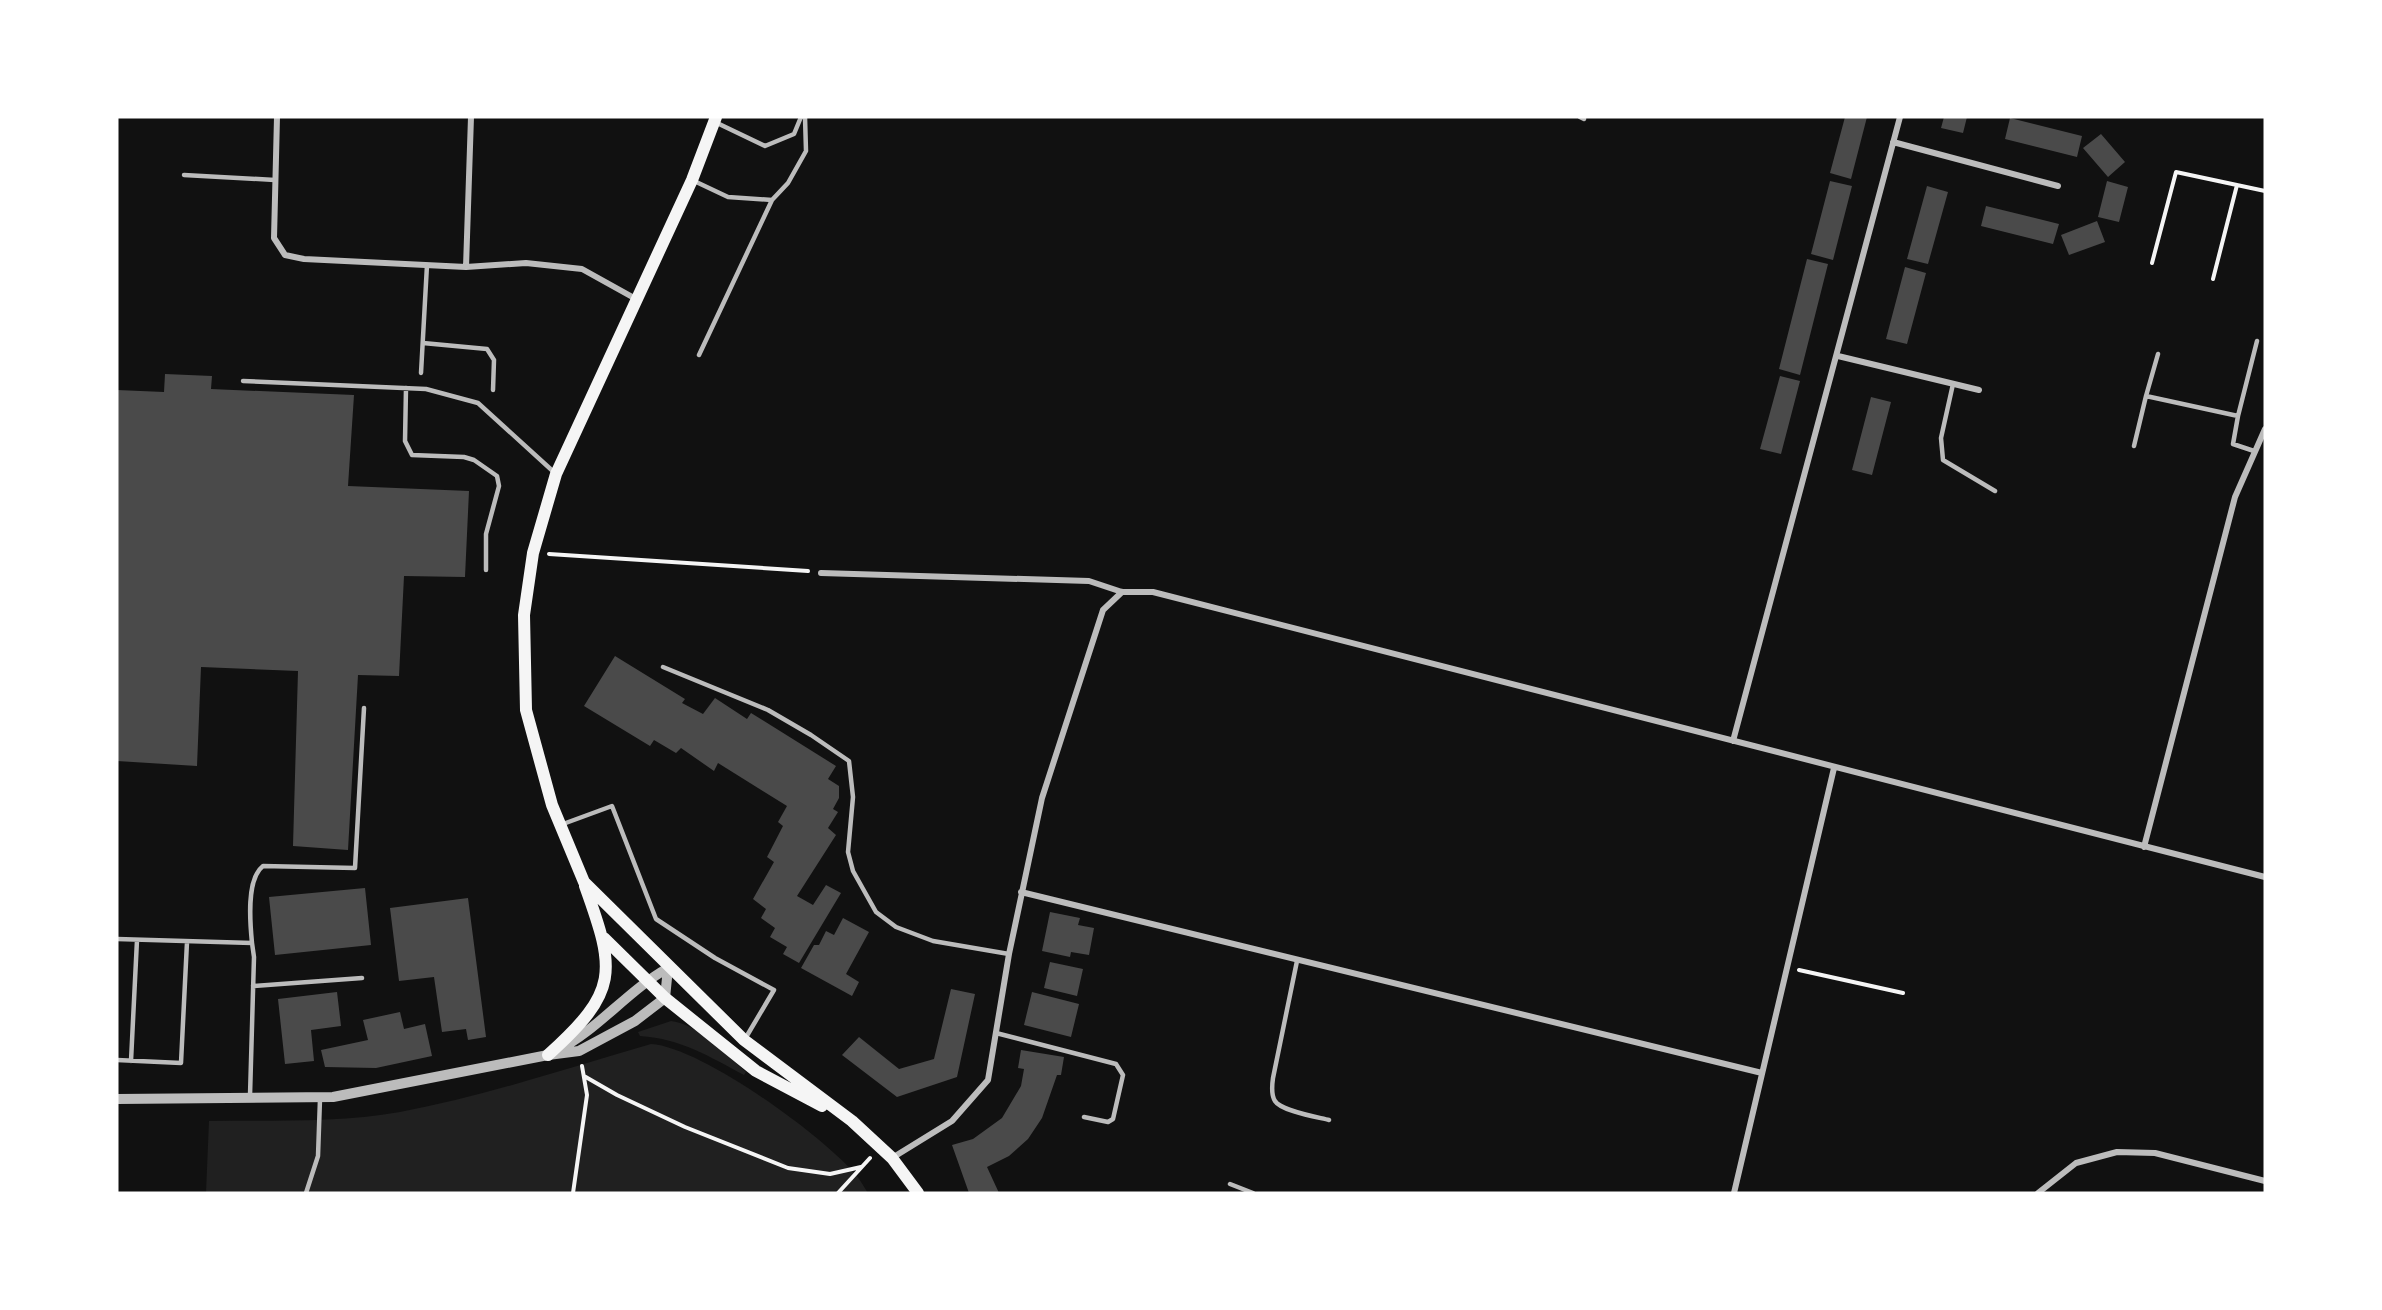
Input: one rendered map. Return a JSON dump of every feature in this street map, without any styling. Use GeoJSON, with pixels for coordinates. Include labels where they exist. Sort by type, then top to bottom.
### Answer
{"type":"FeatureCollection","features":[{"type":"Feature","properties":{"kind":"main road"},"geometry":{"type":"LineString","coordinates":[[548,1055],[575,1031],[590,1013],[602,993],[606,963],[604,938],[552,805],[526,710],[524,615],[533,553],[556,474],[692,180],[715,119]]}},
{"type":"Feature","properties":{"kind":"main road"},"geometry":{"type":"LineString","coordinates":[[584,882],[668,968],[744,1040],[852,1121],[892,1158],[918,1193]]}},
{"type":"Feature","properties":{"kind":"main road"},"geometry":{"type":"LineString","coordinates":[[604,938],[665,998],[756,1071],[852,1121]]}},
{"type":"Feature","properties":{"kind":"street"},"geometry":{"type":"LineString","coordinates":[[277,117],[274,238],[285,255],[304,259],[466,267],[526,263],[582,270],[636,299]]}},
{"type":"Feature","properties":{"kind":"street"},"geometry":{"type":"LineString","coordinates":[[466,267],[471,117]]}},
{"type":"Feature","properties":{"kind":"street"},"geometry":{"type":"LineString","coordinates":[[1733,741],[1838,356],[1900,117]]}},
{"type":"Feature","properties":{"kind":"street"},"geometry":{"type":"LineString","coordinates":[[1893,142],[2058,186]]}},
{"type":"Feature","properties":{"kind":"street"},"geometry":{"type":"LineString","coordinates":[[1838,356],[1979,390]]}},
{"type":"Feature","properties":{"kind":"street"},"geometry":{"type":"LineString","coordinates":[[2144,847],[2235,497],[2265,429]]}},
{"type":"Feature","properties":{"kind":"street"},"geometry":{"type":"LineString","coordinates":[[821,573],[1089,582],[1122,592],[1154,592],[2265,877]]}},
{"type":"Feature","properties":{"kind":"street"},"geometry":{"type":"LineString","coordinates":[[892,1158],[952,1121],[988,1080],[1009,954],[1042,798],[1103,610],[1122,592]]}},
{"type":"Feature","properties":{"kind":"street"},"geometry":{"type":"LineString","coordinates":[[1734,1193],[1834,768]]}},
{"type":"Feature","properties":{"kind":"street"},"geometry":{"type":"LineString","coordinates":[[1021,892],[1762,1073]]}},
{"type":"Feature","properties":{"kind":"street"},"geometry":{"type":"LineString","coordinates":[[548,1055],[575,1041],[647,980],[668,968]]}},
{"type":"Feature","properties":{"kind":"street"},"geometry":{"type":"LineString","coordinates":[[117,1099],[320,1099],[579,1051],[635,1021],[665,998],[668,968]]}},
{"type":"Feature","properties":{"kind":"street"},"geometry":{"type":"LineString","coordinates":[[2038,1193],[2076,1163],[2117,1152],[2155,1153],[2265,1181]]}},
{"type":"Feature","properties":{"kind":"lane"},"geometry":{"type":"LineString","coordinates":[[715,119],[765,146],[794,134],[803,117]]}},
{"type":"Feature","properties":{"kind":"lane"},"geometry":{"type":"LineString","coordinates":[[699,355],[772,200],[788,183],[806,151],[803,117]]}},
{"type":"Feature","properties":{"kind":"lane"},"geometry":{"type":"LineString","coordinates":[[184,175],[275,180]]}},
{"type":"Feature","properties":{"kind":"lane"},"geometry":{"type":"LineString","coordinates":[[692,180],[728,197],[772,200]]}},
{"type":"Feature","properties":{"kind":"lane"},"geometry":{"type":"LineString","coordinates":[[421,373],[427,265]]}},
{"type":"Feature","properties":{"kind":"lane"},"geometry":{"type":"LineString","coordinates":[[2254,452],[2233,444],[2257,341]]}},
{"type":"Feature","properties":{"kind":"lane"},"geometry":{"type":"LineString","coordinates":[[423,343],[487,349],[494,360],[493,390]]}},
{"type":"Feature","properties":{"kind":"lane"},"geometry":{"type":"LineString","coordinates":[[2134,446],[2158,354]]}},
{"type":"Feature","properties":{"kind":"lane"},"geometry":{"type":"LineString","coordinates":[[243,381],[426,389],[478,403],[556,474]]}},
{"type":"Feature","properties":{"kind":"lane"},"geometry":{"type":"LineString","coordinates":[[1953,384],[1941,438],[1944,460],[1995,491]]}},
{"type":"Feature","properties":{"kind":"lane"},"geometry":{"type":"LineString","coordinates":[[406,388],[405,441],[412,454],[464,457],[474,460],[497,476],[499,486],[486,534],[486,570]]}},
{"type":"Feature","properties":{"kind":"lane"},"geometry":{"type":"LineString","coordinates":[[2146,396],[2238,416]]}},
{"type":"Feature","properties":{"kind":"lane"},"geometry":{"type":"LineString","coordinates":[[663,667],[768,710],[812,735],[849,761],[853,797],[848,852],[853,871],[876,912],[896,927],[933,941],[1009,954]]}},
{"type":"Feature","properties":{"kind":"lane"},"geometry":{"type":"LineString","coordinates":[[250,1100],[255,875],[263,866],[354,868],[364,708]]}},
{"type":"Feature","properties":{"kind":"lane"},"geometry":{"type":"LineString","coordinates":[[561,825],[612,806],[630,847],[644,892],[656,919],[715,958],[774,990],[744,1040]]}},
{"type":"Feature","properties":{"kind":"lane"},"geometry":{"type":"LineString","coordinates":[[117,939],[252,943]]}},
{"type":"Feature","properties":{"kind":"lane"},"geometry":{"type":"LineString","coordinates":[[131,1061],[138,939]]}},
{"type":"Feature","properties":{"kind":"lane"},"geometry":{"type":"LineString","coordinates":[[117,1060],[182,1063],[187,942]]}},
{"type":"Feature","properties":{"kind":"lane"},"geometry":{"type":"LineString","coordinates":[[1297,961],[1273,1078],[1273,1094],[1275,1102],[1282,1107],[1329,1120]]}},
{"type":"Feature","properties":{"kind":"lane"},"geometry":{"type":"LineString","coordinates":[[253,986],[362,978]]}},
{"type":"Feature","properties":{"kind":"lane"},"geometry":{"type":"LineString","coordinates":[[996,1033],[1116,1064],[1123,1075],[1113,1119],[1108,1122],[1084,1117]]}},
{"type":"Feature","properties":{"kind":"lane"},"geometry":{"type":"LineString","coordinates":[[306,1193],[318,1156],[320,1099]]}},
{"type":"Feature","properties":{"kind":"lane"},"geometry":{"type":"LineString","coordinates":[[1230,1184],[1253,1193]]}},
{"type":"Feature","properties":{"kind":"path"},"geometry":{"type":"LineString","coordinates":[[2151,263],[2176,172],[2265,191]]}},
{"type":"Feature","properties":{"kind":"path"},"geometry":{"type":"LineString","coordinates":[[2212,279],[2237,185]]}},
{"type":"Feature","properties":{"kind":"path"},"geometry":{"type":"LineString","coordinates":[[533,553],[798,569],[821,573]]}},
{"type":"Feature","properties":{"kind":"path"},"geometry":{"type":"LineString","coordinates":[[1787,967],[1904,993]]}},
{"type":"Feature","properties":{"kind":"path"},"geometry":{"type":"LineString","coordinates":[[573,1193],[586,1095],[579,1051]]}},
{"type":"Feature","properties":{"kind":"path"},"geometry":{"type":"LineString","coordinates":[[584,1076],[685,1127],[788,1168],[830,1174],[861,1167]]}},
{"type":"Feature","properties":{"kind":"path"},"geometry":{"type":"LineString","coordinates":[[838,1193],[880,1147]]}},
{"type":"Feature","properties":{"kind":"shaded area"},"geometry":{"type":"Polygon","coordinates":[[[671,1021],[702,1034],[746,1072],[744,1075],[682,1045],[640,1036],[638,1032],[671,1021]]]}},
{"type":"Feature","properties":{"kind":"shaded area"},"geometry":{"type":"Polygon","coordinates":[[[651,1044],[673,1049],[699,1060],[759,1096],[839,1157],[857,1176],[868,1193],[206,1193],[209,1121],[353,1118],[400,1112],[495,1090],[651,1044]]]}},
{"type":"Feature","properties":{"kind":"building"},"geometry":{"type":"Polygon","coordinates":[[[1845,117],[1867,117],[1851,179],[1830,173],[1845,117]]]}},
{"type":"Feature","properties":{"kind":"building"},"geometry":{"type":"Polygon","coordinates":[[[1944,117],[1967,117],[1963,133],[1941,128],[1944,117]]]}},
{"type":"Feature","properties":{"kind":"building"},"geometry":{"type":"Polygon","coordinates":[[[2010,118],[2082,136],[2077,157],[2005,139],[2010,118]]]}},
{"type":"Feature","properties":{"kind":"building"},"geometry":{"type":"Polygon","coordinates":[[[2101,134],[2125,162],[2108,177],[2083,148],[2101,134]]]}},
{"type":"Feature","properties":{"kind":"building"},"geometry":{"type":"Polygon","coordinates":[[[1830,181],[1852,186],[1833,260],[1811,254],[1830,181]]]}},
{"type":"Feature","properties":{"kind":"building"},"geometry":{"type":"Polygon","coordinates":[[[2107,181],[2128,187],[2119,222],[2098,217],[2107,181]]]}},
{"type":"Feature","properties":{"kind":"building"},"geometry":{"type":"Polygon","coordinates":[[[1927,186],[1948,192],[1928,264],[1907,259],[1927,186]]]}},
{"type":"Feature","properties":{"kind":"building"},"geometry":{"type":"Polygon","coordinates":[[[1986,206],[2059,224],[2053,244],[1981,226],[1986,206]]]}},
{"type":"Feature","properties":{"kind":"building"},"geometry":{"type":"Polygon","coordinates":[[[2097,221],[2105,242],[2069,255],[2061,235],[2097,221]]]}},
{"type":"Feature","properties":{"kind":"building"},"geometry":{"type":"Polygon","coordinates":[[[1807,259],[1828,264],[1800,375],[1779,369],[1807,259]]]}},
{"type":"Feature","properties":{"kind":"building"},"geometry":{"type":"Polygon","coordinates":[[[1905,267],[1926,273],[1907,344],[1886,339],[1905,267]]]}},
{"type":"Feature","properties":{"kind":"building"},"geometry":{"type":"Polygon","coordinates":[[[165,374],[212,376],[211,389],[354,395],[348,486],[469,491],[465,577],[404,576],[399,676],[358,675],[348,850],[293,846],[298,671],[201,667],[197,766],[117,761],[117,390],[164,392],[165,374]]]}},
{"type":"Feature","properties":{"kind":"building"},"geometry":{"type":"Polygon","coordinates":[[[1780,376],[1800,381],[1781,454],[1760,449],[1780,376]]]}},
{"type":"Feature","properties":{"kind":"building"},"geometry":{"type":"Polygon","coordinates":[[[1871,397],[1891,402],[1872,475],[1852,470],[1871,397]]]}},
{"type":"Feature","properties":{"kind":"building"},"geometry":{"type":"Polygon","coordinates":[[[615,656],[685,699],[682,703],[703,714],[715,698],[747,719],[751,713],[836,766],[828,779],[839,786],[839,798],[833,809],[838,812],[828,828],[836,835],[797,896],[813,905],[826,885],[841,893],[799,963],[783,954],[787,947],[770,937],[775,928],[761,918],[766,909],[753,899],[774,862],[767,857],[783,826],[778,822],[787,806],[718,763],[714,771],[681,748],[676,753],[654,740],[650,746],[584,706],[615,656]]]}},
{"type":"Feature","properties":{"kind":"building"},"geometry":{"type":"Polygon","coordinates":[[[365,888],[371,945],[275,955],[269,897],[365,888]]]}},
{"type":"Feature","properties":{"kind":"building"},"geometry":{"type":"Polygon","coordinates":[[[468,898],[486,1037],[468,1040],[466,1029],[442,1032],[434,977],[399,981],[390,908],[468,898]]]}},
{"type":"Feature","properties":{"kind":"building"},"geometry":{"type":"Polygon","coordinates":[[[1050,912],[1080,918],[1078,925],[1094,928],[1089,955],[1071,952],[1070,957],[1042,951],[1050,912]]]}},
{"type":"Feature","properties":{"kind":"building"},"geometry":{"type":"Polygon","coordinates":[[[843,918],[869,932],[846,974],[859,982],[852,996],[801,968],[814,945],[819,945],[826,931],[834,935],[843,918]]]}},
{"type":"Feature","properties":{"kind":"building"},"geometry":{"type":"Polygon","coordinates":[[[1050,962],[1083,969],[1077,996],[1044,988],[1050,962]]]}},
{"type":"Feature","properties":{"kind":"building"},"geometry":{"type":"Polygon","coordinates":[[[951,989],[975,994],[957,1077],[897,1097],[842,1055],[859,1037],[899,1069],[934,1059],[951,989]]]}},
{"type":"Feature","properties":{"kind":"building"},"geometry":{"type":"Polygon","coordinates":[[[337,992],[341,1026],[311,1030],[314,1061],[285,1064],[278,999],[337,992]]]}},
{"type":"Feature","properties":{"kind":"building"},"geometry":{"type":"Polygon","coordinates":[[[1032,992],[1079,1004],[1071,1037],[1024,1025],[1032,992]]]}},
{"type":"Feature","properties":{"kind":"building"},"geometry":{"type":"Polygon","coordinates":[[[400,1012],[404,1029],[425,1024],[432,1056],[376,1068],[325,1067],[321,1050],[368,1040],[363,1020],[400,1012]]]}},
{"type":"Feature","properties":{"kind":"building"},"geometry":{"type":"Polygon","coordinates":[[[1021,1050],[1064,1057],[1061,1075],[1057,1075],[1042,1118],[1028,1139],[1009,1156],[987,1167],[999,1193],[969,1193],[952,1145],[973,1139],[1002,1118],[1021,1086],[1024,1069],[1018,1068],[1021,1050]]]}}]}
